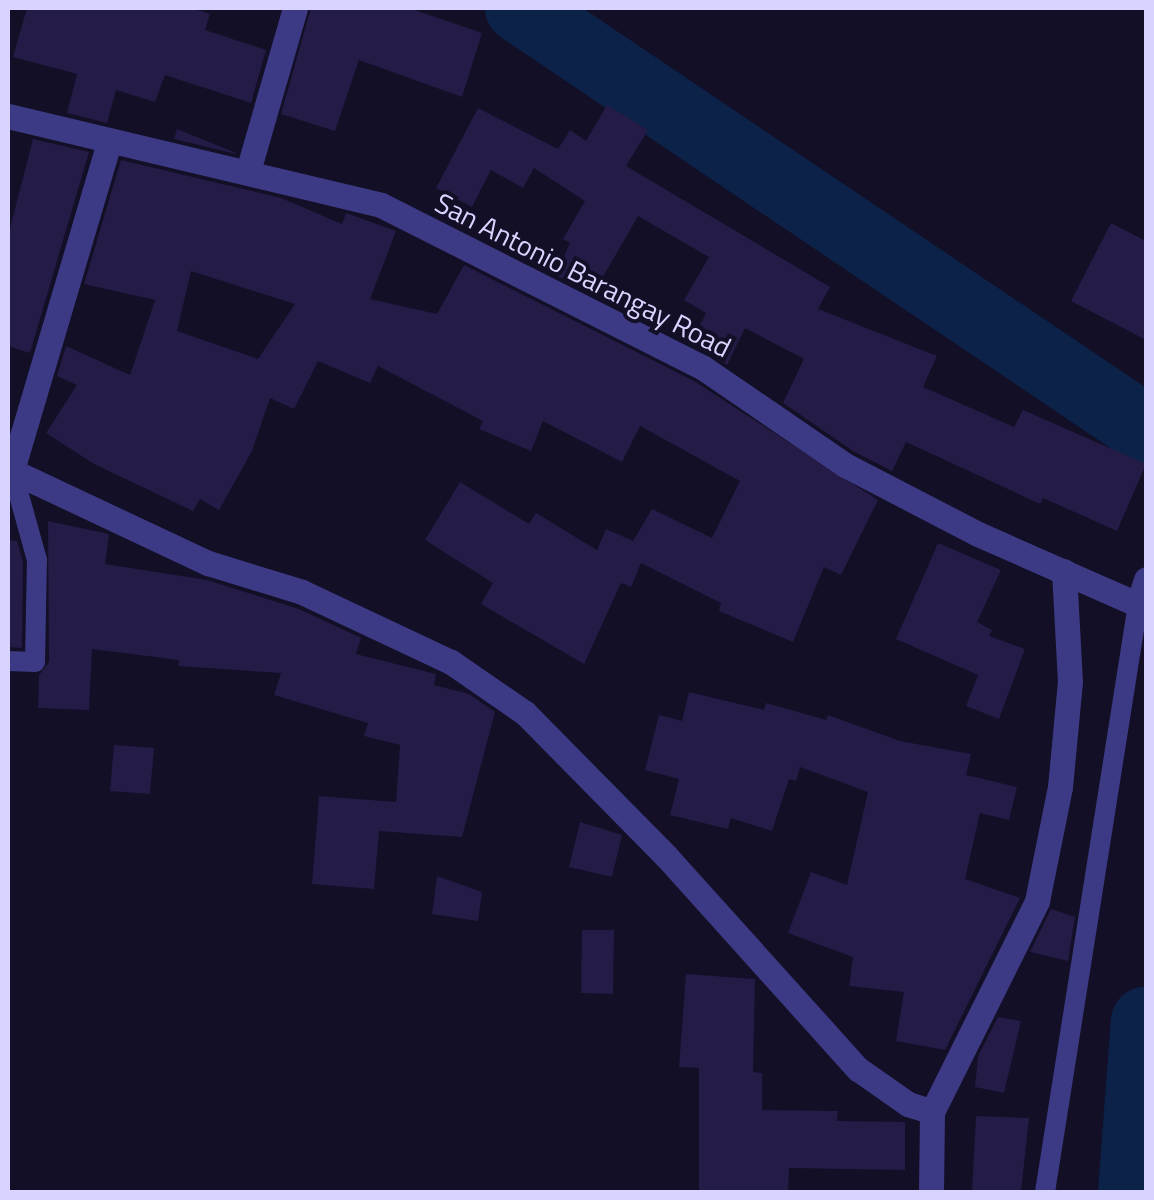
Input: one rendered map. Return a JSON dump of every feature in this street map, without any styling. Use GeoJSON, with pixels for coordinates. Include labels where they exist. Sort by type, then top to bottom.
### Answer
{"type":"FeatureCollection","features":[{"type":"Feature","properties":{"kind":"street"},"geometry":{"type":"LineString","coordinates":[[248,171],[295,8]]}},
{"type":"Feature","properties":{"kind":"street","name":"San Antonio Barangay Road"},"geometry":{"type":"LineString","coordinates":[[8,116],[248,171],[406,218],[702,367],[844,465],[1142,606]]}},
{"type":"Feature","properties":{"kind":"street"},"geometry":{"type":"LineString","coordinates":[[110,140],[10,470],[208,563],[318,599],[451,662],[525,713],[666,856],[858,1069],[908,1104],[932,1112]]}},
{"type":"Feature","properties":{"kind":"street"},"geometry":{"type":"LineString","coordinates":[[931,1192],[932,1112],[1037,901],[1060,787],[1070,682],[1064,571]]}},
{"type":"Feature","properties":{"kind":"street"},"geometry":{"type":"LineString","coordinates":[[1142,606],[1146,579]]}},
{"type":"Feature","properties":{"kind":"lane"},"geometry":{"type":"LineString","coordinates":[[8,661],[35,662],[37,560],[10,470]]}},
{"type":"Feature","properties":{"kind":"lane"},"geometry":{"type":"LineString","coordinates":[[1045,1192],[1142,606]]}},
{"type":"Feature","properties":{"kind":"building"},"geometry":{"type":"Polygon","coordinates":[[[27,8],[190,8],[210,14],[205,30],[266,50],[251,103],[165,75],[155,102],[116,90],[107,123],[67,113],[77,74],[13,57],[27,8]]]}},
{"type":"Feature","properties":{"kind":"building"},"geometry":{"type":"Polygon","coordinates":[[[311,8],[409,8],[482,33],[462,97],[359,60],[335,131],[281,114],[311,8]]]}},
{"type":"Feature","properties":{"kind":"building"},"geometry":{"type":"Polygon","coordinates":[[[607,105],[648,130],[626,166],[830,287],[818,309],[937,356],[923,387],[1014,427],[1023,410],[1146,464],[1117,531],[1043,498],[1040,504],[906,442],[892,471],[853,451],[783,403],[804,359],[745,328],[727,365],[691,343],[706,313],[684,300],[709,257],[638,216],[593,294],[556,275],[570,243],[563,239],[585,201],[534,168],[523,188],[491,170],[472,207],[436,188],[478,108],[558,149],[570,130],[586,141],[607,105]]]}},
{"type":"Feature","properties":{"kind":"building"},"geometry":{"type":"Polygon","coordinates":[[[177,129],[236,153],[236,154],[174,139],[177,129]]]}},
{"type":"Feature","properties":{"kind":"building"},"geometry":{"type":"Polygon","coordinates":[[[33,139],[89,152],[30,353],[8,346],[8,236],[33,139]]]}},
{"type":"Feature","properties":{"kind":"building"},"geometry":{"type":"Polygon","coordinates":[[[121,160],[281,198],[342,224],[346,213],[396,231],[370,299],[437,314],[464,265],[694,381],[878,500],[841,575],[824,567],[793,642],[719,611],[721,603],[641,563],[631,587],[621,583],[584,664],[481,604],[493,583],[425,540],[460,482],[529,524],[536,513],[597,550],[606,529],[633,541],[652,509],[712,538],[740,481],[640,426],[622,462],[543,421],[531,451],[479,429],[483,421],[378,366],[370,383],[318,361],[294,409],[270,398],[252,451],[219,510],[200,499],[193,511],[94,464],[46,433],[77,385],[57,376],[66,346],[130,375],[155,300],[84,284],[121,160]],[[191,271],[177,331],[258,359],[295,304],[191,271]]]}},
{"type":"Feature","properties":{"kind":"building"},"geometry":{"type":"Polygon","coordinates":[[[1111,223],[1146,241],[1146,340],[1071,301],[1111,223]]]}},
{"type":"Feature","properties":{"kind":"building"},"geometry":{"type":"Polygon","coordinates":[[[48,521],[109,534],[105,564],[207,580],[299,609],[361,638],[356,654],[436,674],[434,685],[469,694],[495,712],[462,837],[379,831],[374,889],[312,884],[319,796],[396,802],[400,745],[364,736],[368,723],[274,695],[281,673],[178,666],[179,660],[92,649],[89,710],[38,708],[39,675],[49,662],[48,521]]]}},
{"type":"Feature","properties":{"kind":"building"},"geometry":{"type":"Polygon","coordinates":[[[8,540],[17,541],[23,562],[22,648],[8,647],[8,540]]]}},
{"type":"Feature","properties":{"kind":"building"},"geometry":{"type":"Polygon","coordinates":[[[938,543],[1001,570],[977,622],[992,630],[989,636],[1025,649],[999,719],[966,706],[978,675],[896,639],[938,543]]]}},
{"type":"Feature","properties":{"kind":"building"},"geometry":{"type":"Polygon","coordinates":[[[689,692],[764,710],[766,703],[826,720],[828,715],[900,741],[971,754],[966,775],[1017,787],[1009,820],[980,813],[965,879],[1020,898],[945,1050],[896,1041],[904,992],[849,986],[853,957],[788,933],[811,872],[847,885],[868,792],[800,767],[796,781],[789,779],[772,831],[731,818],[728,829],[670,815],[679,779],[645,770],[659,715],[682,721],[689,692]]]}},
{"type":"Feature","properties":{"kind":"building"},"geometry":{"type":"Polygon","coordinates":[[[114,745],[154,748],[150,794],[110,791],[114,745]]]}},
{"type":"Feature","properties":{"kind":"building"},"geometry":{"type":"Polygon","coordinates":[[[580,822],[622,835],[612,877],[569,867],[580,822]]]}},
{"type":"Feature","properties":{"kind":"building"},"geometry":{"type":"Polygon","coordinates":[[[437,876],[482,892],[478,921],[432,914],[437,876]]]}},
{"type":"Feature","properties":{"kind":"building"},"geometry":{"type":"Polygon","coordinates":[[[1051,909],[1075,917],[1068,961],[1030,952],[1051,909]]]}},
{"type":"Feature","properties":{"kind":"building"},"geometry":{"type":"Polygon","coordinates":[[[582,930],[614,930],[613,994],[581,993],[582,930]]]}},
{"type":"Feature","properties":{"kind":"building"},"geometry":{"type":"Polygon","coordinates":[[[686,974],[755,979],[753,1072],[762,1073],[762,1110],[838,1111],[837,1121],[905,1122],[905,1170],[789,1168],[788,1192],[699,1192],[699,1068],[679,1067],[686,974]]]}},
{"type":"Feature","properties":{"kind":"building"},"geometry":{"type":"Polygon","coordinates":[[[998,1017],[1021,1021],[1004,1093],[975,1087],[978,1056],[998,1017]]]}},
{"type":"Feature","properties":{"kind":"building"},"geometry":{"type":"Polygon","coordinates":[[[976,1116],[1029,1118],[1021,1192],[972,1192],[976,1116]]]}},
{"type":"Feature","properties":{"kind":"waterway"},"geometry":{"type":"LineString","coordinates":[[520,8],[1146,430]]}},
{"type":"Feature","properties":{"kind":"waterway"},"geometry":{"type":"LineString","coordinates":[[1133,1192],[1146,1021]]}}]}
